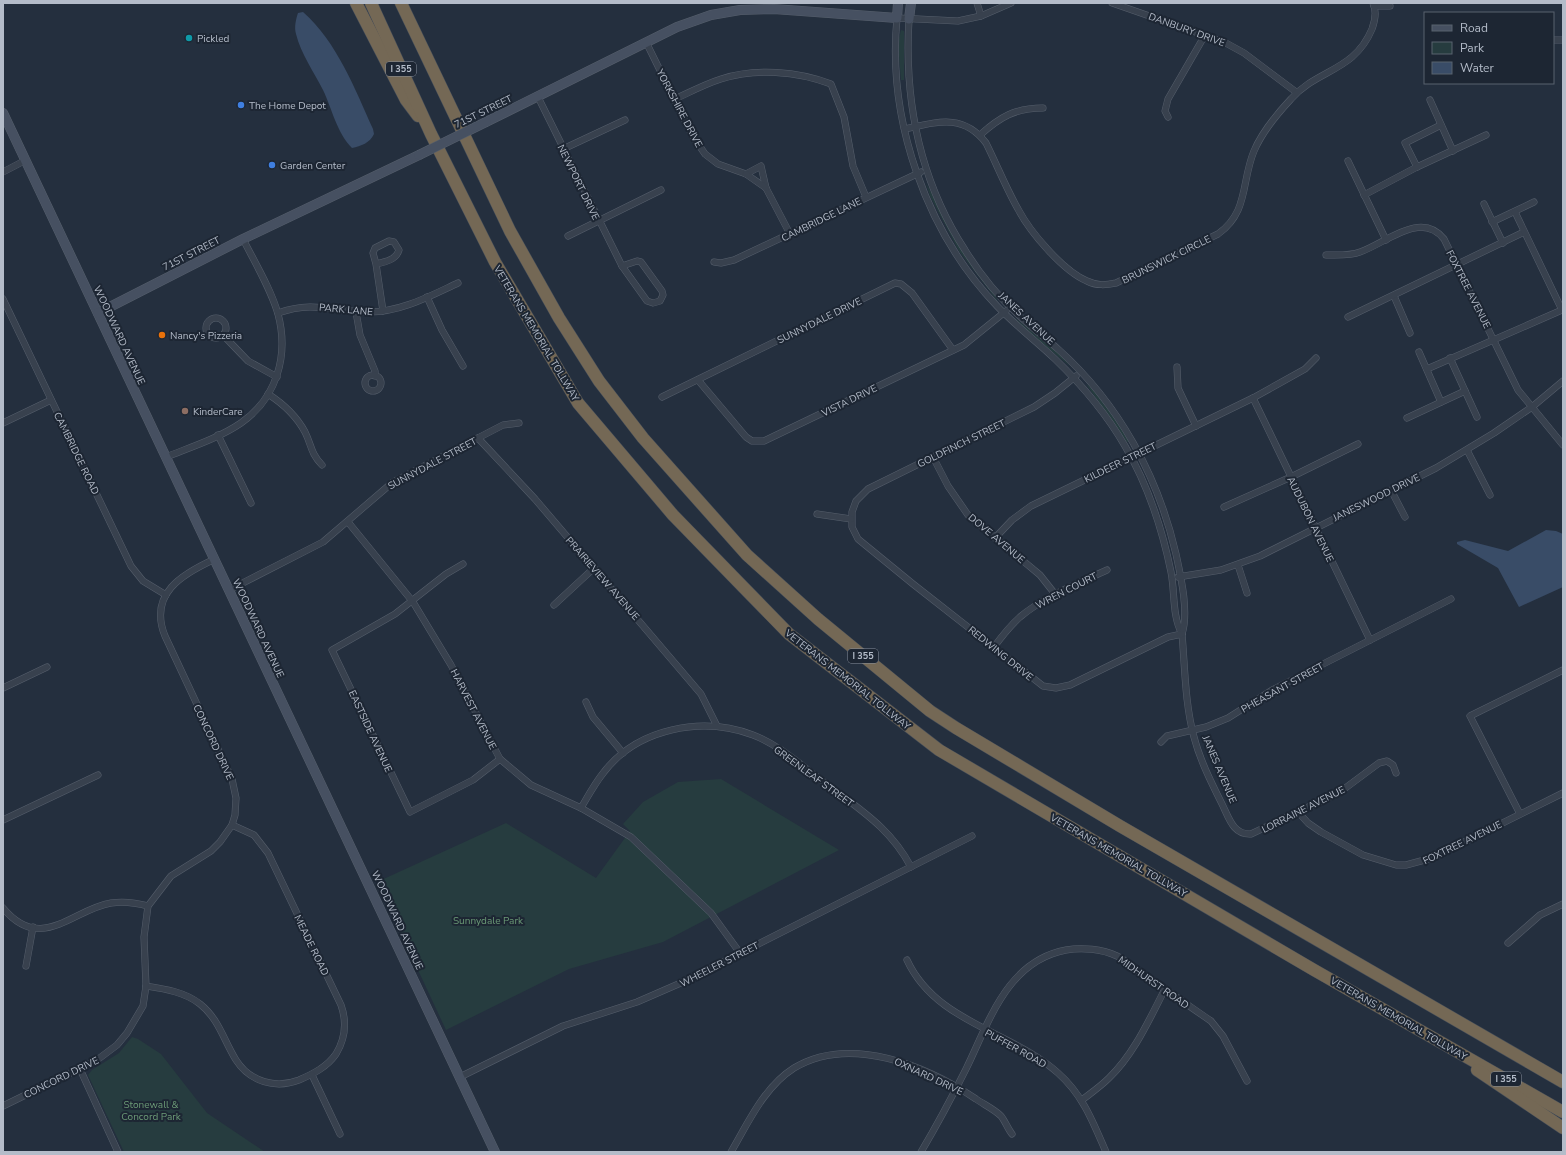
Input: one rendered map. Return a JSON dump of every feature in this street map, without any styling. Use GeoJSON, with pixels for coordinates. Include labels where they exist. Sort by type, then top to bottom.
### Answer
{"type":"FeatureCollection","features":[{"type":"Feature","properties":{"kind":"highway"},"geometry":{"type":"LineString","coordinates":[[356,3],[406,100],[431,134]]}},
{"type":"Feature","properties":{"kind":"highway","name":"VETERANS MEMORIAL TOLLWAY"},"geometry":{"type":"LineString","coordinates":[[371,3],[431,134],[495,262],[578,403],[673,515],[789,634],[939,750],[1301,962],[1563,1112]]}},
{"type":"Feature","properties":{"kind":"highway","name":"I 355"},"geometry":{"type":"LineString","coordinates":[[401,3],[510,231],[567,330],[599,381],[643,438],[747,555],[818,619],[930,711],[956,728],[1120,826],[1563,1082]]}},
{"type":"Feature","properties":{"kind":"highway"},"geometry":{"type":"LineString","coordinates":[[409,3],[412,25]]}},
{"type":"Feature","properties":{"kind":"highway"},"geometry":{"type":"LineString","coordinates":[[1449,1046],[1477,1070],[1563,1128]]}},
{"type":"Feature","properties":{"kind":"highway"},"geometry":{"type":"LineString","coordinates":[[1541,1069],[1563,1074]]}},
{"type":"Feature","properties":{"kind":"main road","name":"JANES AVENUE"},"geometry":{"type":"LineString","coordinates":[[897,18],[898,3]]}},
{"type":"Feature","properties":{"kind":"main road","name":"JANES AVENUE"},"geometry":{"type":"LineString","coordinates":[[909,19],[911,3]]}},
{"type":"Feature","properties":{"kind":"main road","name":"71ST STREET"},"geometry":{"type":"LineString","coordinates":[[98,312],[243,239],[538,97],[646,42],[695,20],[740,10],[774,9],[897,18]]}},
{"type":"Feature","properties":{"kind":"main road","name":"WOODWARD AVENUE"},"geometry":{"type":"LineString","coordinates":[[3,113],[495,1152]]}},
{"type":"Feature","properties":{"kind":"street"},"geometry":{"type":"LineString","coordinates":[[977,3],[981,16]]}},
{"type":"Feature","properties":{"kind":"street"},"geometry":{"type":"LineString","coordinates":[[897,18],[958,21],[981,16],[1011,3]]}},
{"type":"Feature","properties":{"kind":"street","name":"DANBURY DRIVE"},"geometry":{"type":"LineString","coordinates":[[1112,3],[1122,5],[1231,46],[1296,92]]}},
{"type":"Feature","properties":{"kind":"street","name":"BRUNSWICK CIRCLE"},"geometry":{"type":"LineString","coordinates":[[980,135],[986,143],[1018,210],[1042,242],[1055,256],[1086,281],[1104,285],[1116,283],[1218,234],[1228,227],[1240,210],[1255,150],[1267,129],[1296,92],[1342,66],[1357,53],[1373,26],[1376,17],[1374,4],[1390,6]]}},
{"type":"Feature","properties":{"kind":"street","name":"JANES AVENUE"},"geometry":{"type":"LineString","coordinates":[[897,18],[896,74],[905,129],[917,173],[936,216],[961,260],[983,290],[1004,313],[1074,378],[1106,416],[1131,457],[1157,516],[1172,578],[1177,625],[1182,634],[1192,730],[1201,759],[1214,789],[1235,828],[1245,834]]}},
{"type":"Feature","properties":{"kind":"street","name":"JANES AVENUE"},"geometry":{"type":"LineString","coordinates":[[909,19],[908,76],[915,127],[926,169],[940,207],[956,236],[981,274],[1010,307],[1059,350],[1080,372],[1116,414],[1139,454],[1165,513],[1180,576],[1185,625],[1182,634]]}},
{"type":"Feature","properties":{"kind":"street"},"geometry":{"type":"LineString","coordinates":[[1168,117],[1165,111],[1168,99],[1205,35]]}},
{"type":"Feature","properties":{"kind":"street","name":"YORKSHIRE DRIVE"},"geometry":{"type":"LineString","coordinates":[[646,42],[692,135],[704,154],[718,164],[746,174],[766,188]]}},
{"type":"Feature","properties":{"kind":"street"},"geometry":{"type":"LineString","coordinates":[[675,99],[720,79],[751,74],[792,74],[831,84]]}},
{"type":"Feature","properties":{"kind":"street"},"geometry":{"type":"LineString","coordinates":[[831,84],[835,78]]}},
{"type":"Feature","properties":{"kind":"street"},"geometry":{"type":"LineString","coordinates":[[831,84],[842,112],[853,166],[866,197]]}},
{"type":"Feature","properties":{"kind":"street","name":"NEWPORT DRIVE"},"geometry":{"type":"LineString","coordinates":[[538,97],[598,221],[622,266],[647,301],[653,303],[660,301],[663,295],[662,291],[641,262],[637,261],[622,266]]}},
{"type":"Feature","properties":{"kind":"street"},"geometry":{"type":"LineString","coordinates":[[1430,100],[1452,151]]}},
{"type":"Feature","properties":{"kind":"street"},"geometry":{"type":"LineString","coordinates":[[905,129],[940,121],[953,122],[980,135],[996,120],[1007,114],[1026,109],[1043,108]]}},
{"type":"Feature","properties":{"kind":"street"},"geometry":{"type":"LineString","coordinates":[[563,149],[625,120]]}},
{"type":"Feature","properties":{"kind":"street"},"geometry":{"type":"LineString","coordinates":[[1417,167],[1405,143],[1441,125]]}},
{"type":"Feature","properties":{"kind":"street"},"geometry":{"type":"LineString","coordinates":[[1364,195],[1417,167],[1486,135]]}},
{"type":"Feature","properties":{"kind":"street"},"geometry":{"type":"LineString","coordinates":[[3,172],[26,160]]}},
{"type":"Feature","properties":{"kind":"street"},"geometry":{"type":"LineString","coordinates":[[1348,161],[1386,240]]}},
{"type":"Feature","properties":{"kind":"street","name":"YORKSHIRE DRIVE"},"geometry":{"type":"LineString","coordinates":[[746,174],[761,166],[766,188],[790,234]]}},
{"type":"Feature","properties":{"kind":"street","name":"CAMBRIDGE LANE"},"geometry":{"type":"LineString","coordinates":[[714,262],[721,263],[733,261],[926,169]]}},
{"type":"Feature","properties":{"kind":"street"},"geometry":{"type":"LineString","coordinates":[[568,236],[662,190]]}},
{"type":"Feature","properties":{"kind":"street"},"geometry":{"type":"LineString","coordinates":[[1492,222],[1534,202]]}},
{"type":"Feature","properties":{"kind":"street"},"geometry":{"type":"LineString","coordinates":[[1484,204],[1502,243]]}},
{"type":"Feature","properties":{"kind":"street"},"geometry":{"type":"LineString","coordinates":[[1427,369],[1563,311],[1515,212]]}},
{"type":"Feature","properties":{"kind":"street","name":"FOXTREE AVENUE"},"geometry":{"type":"LineString","coordinates":[[1326,255],[1358,253],[1414,227],[1429,227],[1444,239],[1518,390],[1563,445]]}},
{"type":"Feature","properties":{"kind":"street"},"geometry":{"type":"LineString","coordinates":[[1348,317],[1524,232]]}},
{"type":"Feature","properties":{"kind":"street"},"geometry":{"type":"LineString","coordinates":[[166,457],[218,435],[248,418],[268,394],[277,377],[282,354],[283,335],[278,313],[243,239]]}},
{"type":"Feature","properties":{"kind":"street"},"geometry":{"type":"LineString","coordinates":[[376,264],[383,311]]}},
{"type":"Feature","properties":{"kind":"street","name":"PARK LANE"},"geometry":{"type":"LineString","coordinates":[[278,313],[290,308],[321,306],[356,312],[383,311],[397,308],[427,297],[458,282]]}},
{"type":"Feature","properties":{"kind":"street","name":"SUNNYDALE DRIVE"},"geometry":{"type":"LineString","coordinates":[[662,397],[895,283],[901,284],[912,293],[953,350]]}},
{"type":"Feature","properties":{"kind":"street"},"geometry":{"type":"LineString","coordinates":[[1394,296],[1410,333]]}},
{"type":"Feature","properties":{"kind":"street"},"geometry":{"type":"LineString","coordinates":[[427,297],[442,330],[463,366]]}},
{"type":"Feature","properties":{"kind":"street","name":"CAMBRIDGE ROAD"},"geometry":{"type":"LineString","coordinates":[[3,299],[131,566],[143,581],[166,595]]}},
{"type":"Feature","properties":{"kind":"street","name":"VISTA DRIVE"},"geometry":{"type":"LineString","coordinates":[[698,380],[746,437],[752,441],[764,441],[953,350],[972,339],[1010,307]]}},
{"type":"Feature","properties":{"kind":"street"},"geometry":{"type":"LineString","coordinates":[[356,312],[360,336],[375,371],[375,376]]}},
{"type":"Feature","properties":{"kind":"street"},"geometry":{"type":"LineString","coordinates":[[223,335],[248,361],[277,377]]}},
{"type":"Feature","properties":{"kind":"street"},"geometry":{"type":"LineString","coordinates":[[1419,352],[1441,402]]}},
{"type":"Feature","properties":{"kind":"street","name":"KILDEER STREET"},"geometry":{"type":"LineString","coordinates":[[995,538],[1012,520],[1031,506],[1253,398],[1305,369],[1316,358]]}},
{"type":"Feature","properties":{"kind":"street"},"geometry":{"type":"LineString","coordinates":[[1450,358],[1477,417]]}},
{"type":"Feature","properties":{"kind":"street"},"geometry":{"type":"LineString","coordinates":[[1177,367],[1178,388],[1196,426]]}},
{"type":"Feature","properties":{"kind":"street","name":"GOLDFINCH STREET"},"geometry":{"type":"LineString","coordinates":[[852,519],[856,501],[868,489],[1034,407],[1055,394],[1080,372]]}},
{"type":"Feature","properties":{"kind":"street","name":"JANESWOOD DRIVE"},"geometry":{"type":"LineString","coordinates":[[1172,578],[1221,570],[1238,565],[1391,490],[1467,450],[1532,407],[1563,381]]}},
{"type":"Feature","properties":{"kind":"street"},"geometry":{"type":"LineString","coordinates":[[1407,418],[1465,391]]}},
{"type":"Feature","properties":{"kind":"street"},"geometry":{"type":"LineString","coordinates":[[268,394],[277,400],[301,427],[313,455],[322,465]]}},
{"type":"Feature","properties":{"kind":"street","name":"AUDUBON AVENUE"},"geometry":{"type":"LineString","coordinates":[[1253,398],[1370,640]]}},
{"type":"Feature","properties":{"kind":"street"},"geometry":{"type":"LineString","coordinates":[[3,423],[51,400]]}},
{"type":"Feature","properties":{"kind":"street","name":"SUNNYDALE STREET"},"geometry":{"type":"LineString","coordinates":[[229,590],[315,547],[348,522],[394,482],[503,425],[519,424]]}},
{"type":"Feature","properties":{"kind":"street"},"geometry":{"type":"LineString","coordinates":[[218,435],[251,503]]}},
{"type":"Feature","properties":{"kind":"street","name":"PRAIRIEVIEW AVENUE"},"geometry":{"type":"LineString","coordinates":[[478,438],[535,499],[701,694],[717,726]]}},
{"type":"Feature","properties":{"kind":"street"},"geometry":{"type":"LineString","coordinates":[[1224,507],[1291,477],[1358,444]]}},
{"type":"Feature","properties":{"kind":"street"},"geometry":{"type":"LineString","coordinates":[[1467,450],[1490,496]]}},
{"type":"Feature","properties":{"kind":"street","name":"DOVE AVENUE"},"geometry":{"type":"LineString","coordinates":[[933,457],[961,507],[976,523],[1040,575],[1055,594]]}},
{"type":"Feature","properties":{"kind":"street"},"geometry":{"type":"LineString","coordinates":[[1391,490],[1405,517]]}},
{"type":"Feature","properties":{"kind":"street"},"geometry":{"type":"LineString","coordinates":[[817,514],[852,519]]}},
{"type":"Feature","properties":{"kind":"street","name":"REDWING DRIVE"},"geometry":{"type":"LineString","coordinates":[[852,519],[854,534],[858,539],[1031,678],[1043,686],[1060,688],[1070,686],[1168,637],[1182,634]]}},
{"type":"Feature","properties":{"kind":"street","name":"HARVEST AVENUE"},"geometry":{"type":"LineString","coordinates":[[348,522],[413,602],[451,665],[500,759],[531,785],[581,808],[616,827],[647,851],[711,913],[740,953]]}},
{"type":"Feature","properties":{"kind":"street","name":"CONCORD DRIVE"},"geometry":{"type":"LineString","coordinates":[[3,1106],[80,1069],[103,1056],[121,1040],[143,1006],[146,986],[144,937],[148,906],[171,876],[183,867],[211,852],[232,825],[235,815],[236,798],[232,779],[163,631],[161,615],[166,595],[174,583],[185,574],[215,560]]}},
{"type":"Feature","properties":{"kind":"street"},"geometry":{"type":"LineString","coordinates":[[413,602],[446,574],[463,564]]}},
{"type":"Feature","properties":{"kind":"street"},"geometry":{"type":"LineString","coordinates":[[1238,565],[1247,593]]}},
{"type":"Feature","properties":{"kind":"street"},"geometry":{"type":"LineString","coordinates":[[554,605],[594,568]]}},
{"type":"Feature","properties":{"kind":"street","name":"WREN COURT"},"geometry":{"type":"LineString","coordinates":[[994,647],[1020,617],[1055,594],[1107,570]]}},
{"type":"Feature","properties":{"kind":"street","name":"PHEASANT STREET"},"geometry":{"type":"LineString","coordinates":[[1161,742],[1167,736],[1206,727],[1228,718],[1274,689],[1451,599]]}},
{"type":"Feature","properties":{"kind":"street","name":"EASTSIDE AVENUE"},"geometry":{"type":"LineString","coordinates":[[413,602],[332,650],[410,812],[472,780],[500,759]]}},
{"type":"Feature","properties":{"kind":"street"},"geometry":{"type":"LineString","coordinates":[[3,688],[47,667]]}},
{"type":"Feature","properties":{"kind":"street"},"geometry":{"type":"LineString","coordinates":[[1520,814],[1470,716],[1562,672]]}},
{"type":"Feature","properties":{"kind":"street"},"geometry":{"type":"LineString","coordinates":[[586,702],[593,717],[624,753]]}},
{"type":"Feature","properties":{"kind":"street","name":"GREENLEAF STREET"},"geometry":{"type":"LineString","coordinates":[[581,808],[604,771],[624,753],[644,739],[685,727],[717,726],[753,735],[785,754],[884,829],[902,849],[911,867]]}},
{"type":"Feature","properties":{"kind":"street","name":"LORRAINE AVENUE"},"geometry":{"type":"LineString","coordinates":[[1245,834],[1258,832],[1340,792],[1379,763],[1387,761],[1392,765],[1396,773]]}},
{"type":"Feature","properties":{"kind":"street"},"geometry":{"type":"LineString","coordinates":[[3,820],[98,775]]}},
{"type":"Feature","properties":{"kind":"street","name":"FOXTREE AVENUE"},"geometry":{"type":"LineString","coordinates":[[1298,813],[1311,826],[1363,855],[1396,865],[1406,866],[1432,858],[1563,794]]}},
{"type":"Feature","properties":{"kind":"street","name":"MEADE ROAD"},"geometry":{"type":"LineString","coordinates":[[232,825],[254,836],[268,853],[344,1012],[345,1027],[342,1044],[330,1061],[312,1075]]}},
{"type":"Feature","properties":{"kind":"street","name":"WHEELER STREET"},"geometry":{"type":"LineString","coordinates":[[460,1077],[563,1026],[660,993],[972,836]]}},
{"type":"Feature","properties":{"kind":"street"},"geometry":{"type":"LineString","coordinates":[[3,908],[27,926],[34,927],[60,925],[111,903],[148,906]]}},
{"type":"Feature","properties":{"kind":"street"},"geometry":{"type":"LineString","coordinates":[[1508,943],[1540,915],[1563,904]]}},
{"type":"Feature","properties":{"kind":"street"},"geometry":{"type":"LineString","coordinates":[[26,966],[34,927]]}},
{"type":"Feature","properties":{"kind":"street","name":"MIDHURST ROAD"},"geometry":{"type":"LineString","coordinates":[[921,1152],[958,1086],[1003,993],[1017,975],[1037,961],[1058,952],[1075,949],[1092,950],[1117,956],[1216,1026],[1247,1081]]}},
{"type":"Feature","properties":{"kind":"street","name":"PUFFER ROAD"},"geometry":{"type":"LineString","coordinates":[[908,960],[911,967],[936,996],[953,1011],[985,1031],[1042,1061],[1058,1073],[1082,1100],[1106,1152]]}},
{"type":"Feature","properties":{"kind":"street"},"geometry":{"type":"LineString","coordinates":[[146,986],[173,991],[200,1004],[217,1023],[236,1060],[242,1068],[260,1081],[269,1084],[283,1084],[312,1075],[340,1134]]}},
{"type":"Feature","properties":{"kind":"street"},"geometry":{"type":"LineString","coordinates":[[1082,1100],[1110,1078],[1125,1059],[1140,1037],[1165,989]]}},
{"type":"Feature","properties":{"kind":"street","name":"OXNARD DRIVE"},"geometry":{"type":"LineString","coordinates":[[731,1152],[772,1087],[794,1068],[814,1059],[853,1054],[893,1058],[958,1086],[1001,1116],[1012,1134]]}},
{"type":"Feature","properties":{"kind":"street"},"geometry":{"type":"LineString","coordinates":[[80,1069],[118,1152]]}},
{"type":"Feature","properties":{"kind":"green space"},"geometry":{"type":"Polygon","coordinates":[[[901,30],[904,31],[904,80],[901,80],[898,44],[901,30]]]}},
{"type":"Feature","properties":{"kind":"green space"},"geometry":{"type":"Polygon","coordinates":[[[926,183],[963,252],[995,295],[998,302],[959,251],[930,196],[926,183]]]}},
{"type":"Feature","properties":{"kind":"green space"},"geometry":{"type":"Polygon","coordinates":[[[1014,317],[1060,355],[1071,367],[1026,330],[1014,317]]]}},
{"type":"Feature","properties":{"kind":"green space"},"geometry":{"type":"Polygon","coordinates":[[[1086,384],[1093,389],[1105,403],[1130,441],[1127,442],[1086,384]]]}},
{"type":"Feature","properties":{"kind":"green space","name":"Sunnydale Park"},"geometry":{"type":"Polygon","coordinates":[[[721,779],[839,850],[663,942],[569,969],[446,1030],[377,882],[506,823],[596,878],[630,831],[623,824],[643,802],[678,782],[721,779]]]}},
{"type":"Feature","properties":{"kind":"green space","name":"Stonewall & Concord Park"},"geometry":{"type":"Polygon","coordinates":[[[132,1037],[138,1039],[161,1054],[207,1113],[265,1152],[124,1152],[88,1075],[92,1070],[119,1053],[132,1037]]]}},
{"type":"Feature","properties":{"kind":"water"},"geometry":{"type":"Polygon","coordinates":[[[303,12],[326,37],[344,67],[373,129],[374,134],[372,137],[368,142],[362,145],[352,148],[342,135],[323,90],[301,49],[295,31],[295,26],[298,13],[303,12]]]}},
{"type":"Feature","properties":{"kind":"water"},"geometry":{"type":"Polygon","coordinates":[[[1546,530],[1556,531],[1563,534],[1563,587],[1519,607],[1498,568],[1457,544],[1457,542],[1465,540],[1508,551],[1546,530]]]}},
{"type":"Feature","properties":{"kind":"place","name":"Pickled"},"geometry":{"type":"Point","coordinates":[189,38]}},
{"type":"Feature","properties":{"kind":"place","name":"The Home Depot"},"geometry":{"type":"Point","coordinates":[241,105]}},
{"type":"Feature","properties":{"kind":"place","name":"Garden Center"},"geometry":{"type":"Point","coordinates":[272,165]}},
{"type":"Feature","properties":{"kind":"place","name":"Nancy's Pizzeria"},"geometry":{"type":"Point","coordinates":[162,335]}},
{"type":"Feature","properties":{"kind":"place","name":"KinderCare"},"geometry":{"type":"Point","coordinates":[185,411]}}]}
